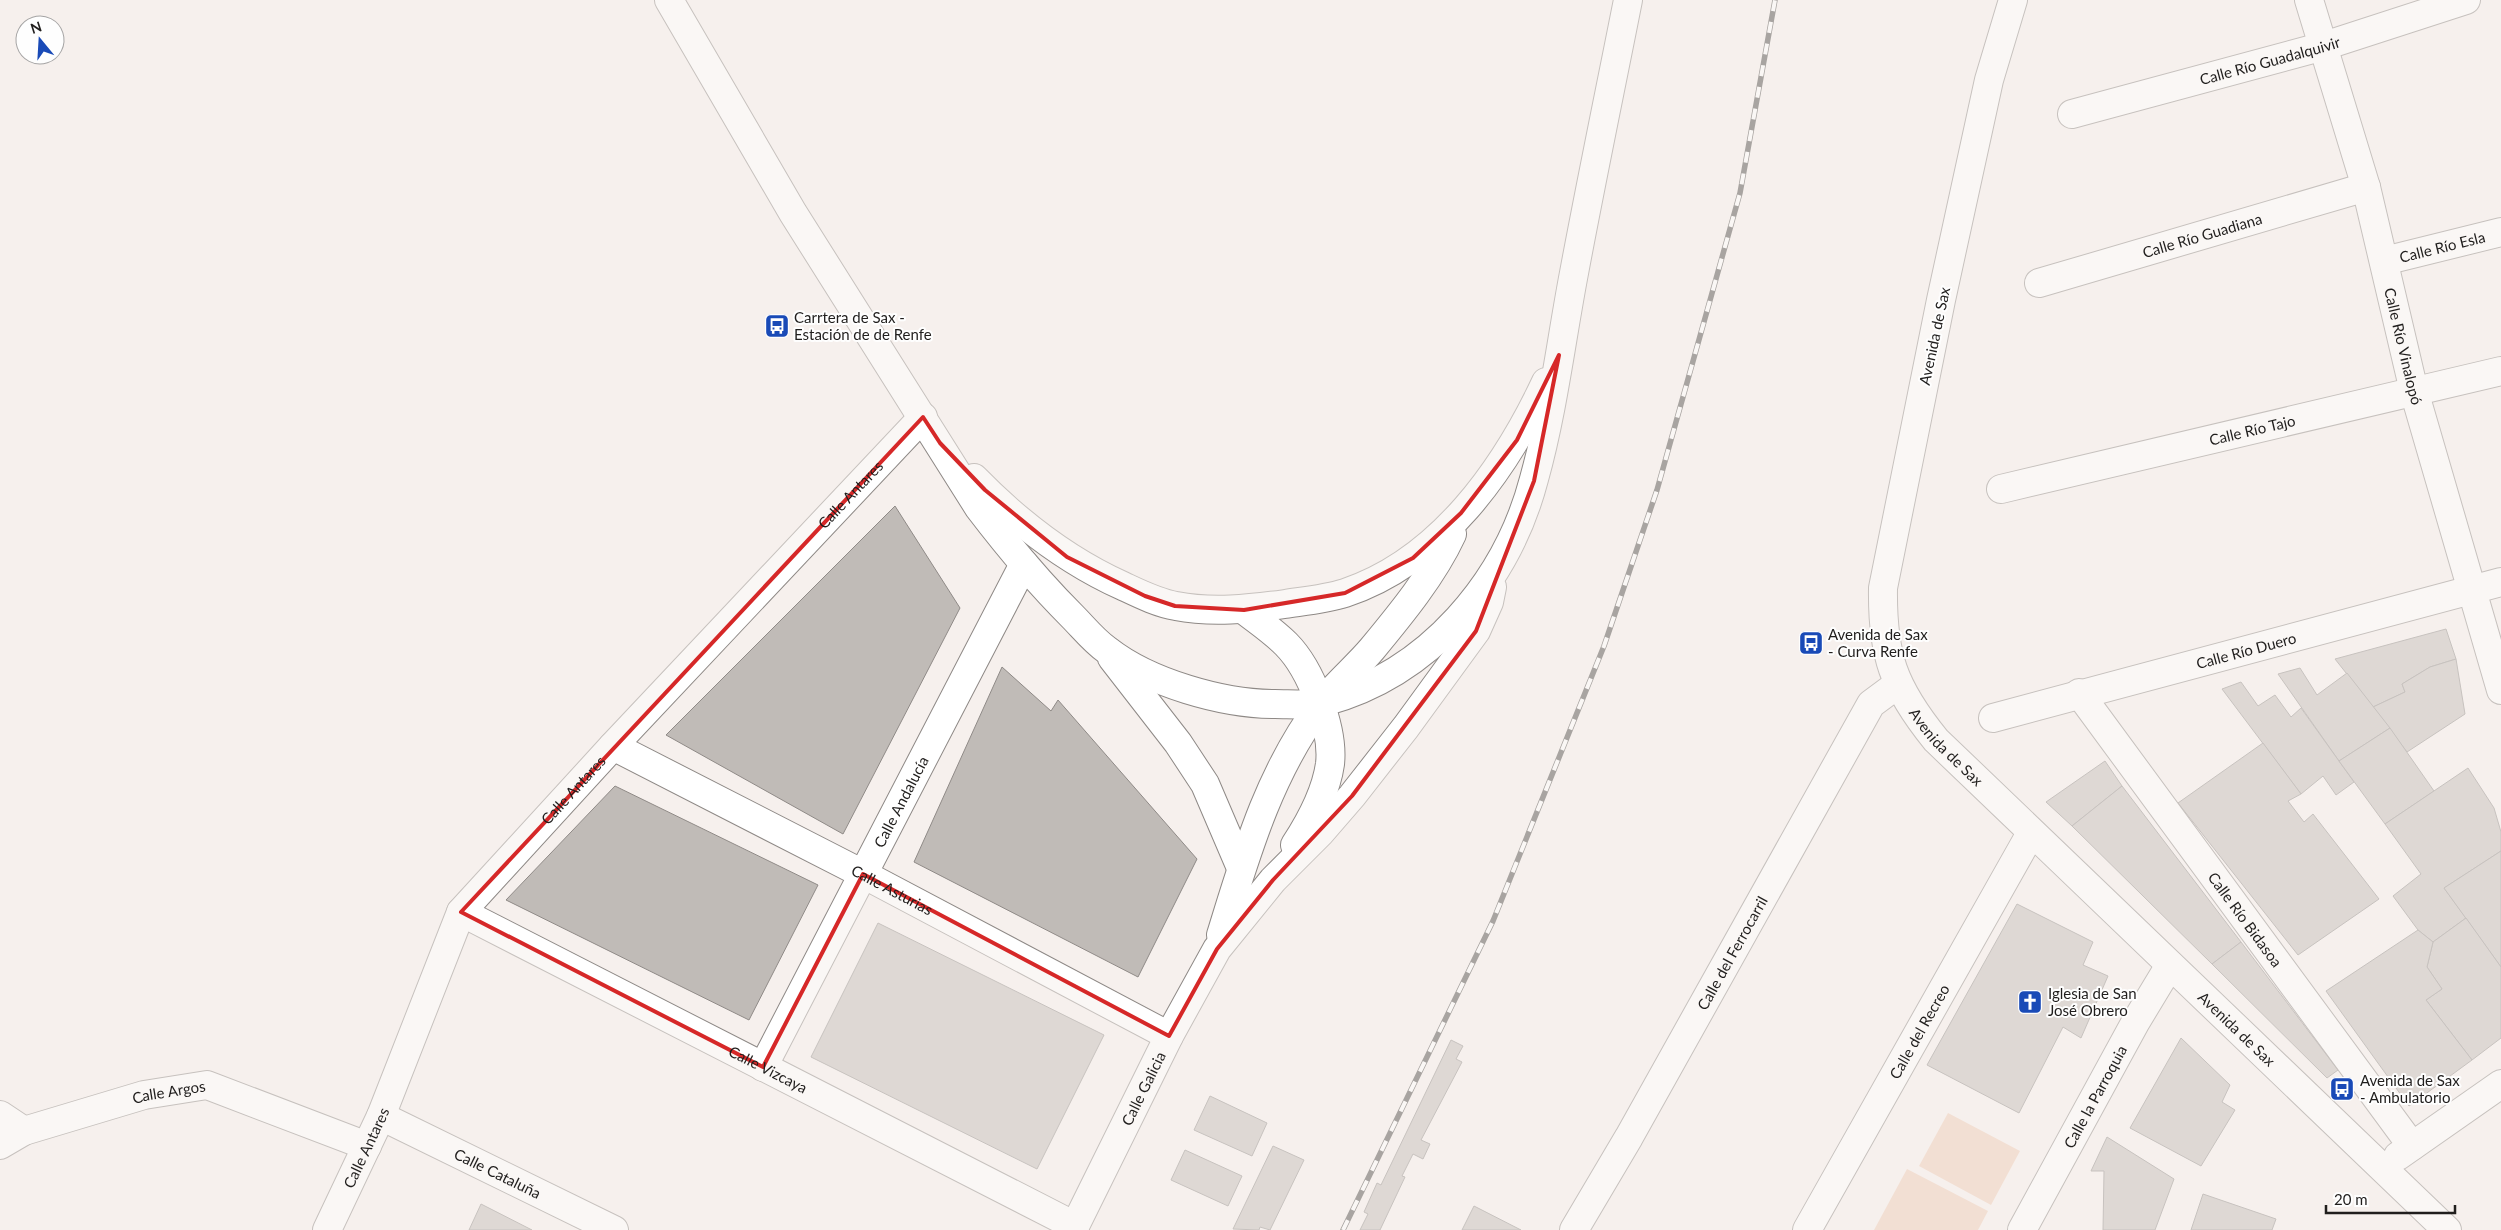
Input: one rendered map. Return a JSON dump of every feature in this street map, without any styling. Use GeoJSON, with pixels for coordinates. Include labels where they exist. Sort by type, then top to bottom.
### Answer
{"type":"FeatureCollection","features":[{"type":"Feature","properties":{"kind":"street"},"geometry":{"type":"LineString","coordinates":[[1217,949],[1273,880],[1320,833],[1352,796],[1406,727],[1476,631],[1489,602],[1496,572],[1521,517],[1534,481],[1549,417],[1559,355],[1628,0]]}},
{"type":"Feature","properties":{"kind":"street"},"geometry":{"type":"LineString","coordinates":[[1989,80],[1993,19],[1992,0]]}},
{"type":"Feature","properties":{"kind":"street"},"geometry":{"type":"LineString","coordinates":[[1989,80],[2012,0]]}},
{"type":"Feature","properties":{"kind":"street","name":"Calle Río Vinalopó"},"geometry":{"type":"LineString","coordinates":[[2308,0],[2324,46],[2366,187],[2414,391],[2501,690]]}},
{"type":"Feature","properties":{"kind":"street","name":"Calle Río Guadalquivir"},"geometry":{"type":"LineString","coordinates":[[2072,114],[2324,46],[2466,0]]}},
{"type":"Feature","properties":{"kind":"street"},"geometry":{"type":"LineString","coordinates":[[680,4],[794,213],[979,508],[1024,564],[1106,650],[1140,697],[1178,744],[1205,784],[1241,868]]}},
{"type":"Feature","properties":{"kind":"street","name":"Avenida de Sax"},"geometry":{"type":"LineString","coordinates":[[1989,80],[1941,300],[1883,588],[1883,628],[1898,684],[1912,711],[1936,740],[2447,1230]]}},
{"type":"Feature","properties":{"kind":"street","name":"Calle Río Guadiana"},"geometry":{"type":"LineString","coordinates":[[2039,283],[2366,187]]}},
{"type":"Feature","properties":{"kind":"street","name":"Calle Río Esla"},"geometry":{"type":"LineString","coordinates":[[2384,261],[2501,232]]}},
{"type":"Feature","properties":{"kind":"street"},"geometry":{"type":"LineString","coordinates":[[940,443],[985,490],[1033,532],[1061,553],[1105,578],[1145,596],[1176,606],[1244,610],[1345,593],[1380,577],[1413,558],[1461,513],[1517,440],[1559,355]]}},
{"type":"Feature","properties":{"kind":"street","name":"Calle Río Tajo"},"geometry":{"type":"LineString","coordinates":[[2001,489],[2501,371]]}},
{"type":"Feature","properties":{"kind":"street","name":"Calle Antares"},"geometry":{"type":"LineString","coordinates":[[327,1230],[381,1116],[461,912],[613,746],[923,417]]}},
{"type":"Feature","properties":{"kind":"street"},"geometry":{"type":"LineString","coordinates":[[1217,949],[1255,825],[1273,782],[1288,754],[1321,703],[1372,649],[1422,583],[1445,547],[1461,513]]}},
{"type":"Feature","properties":{"kind":"street","name":"Calle Andalucía"},"geometry":{"type":"LineString","coordinates":[[763,1067],[1024,564]]}},
{"type":"Feature","properties":{"kind":"street"},"geometry":{"type":"LineString","coordinates":[[1106,650],[1134,667],[1166,682],[1218,696],[1253,704],[1321,703],[1377,682],[1422,655],[1450,628],[1496,572]]}},
{"type":"Feature","properties":{"kind":"street","name":"Calle Río Duero"},"geometry":{"type":"LineString","coordinates":[[1993,718],[2079,693],[2501,582]]}},
{"type":"Feature","properties":{"kind":"street"},"geometry":{"type":"LineString","coordinates":[[1244,610],[1288,645],[1308,675],[1321,703],[1327,733],[1330,764],[1318,801],[1306,828],[1273,880]]}},
{"type":"Feature","properties":{"kind":"street","name":"Calle del Ferrocarril"},"geometry":{"type":"LineString","coordinates":[[1574,1230],[1629,1137],[1871,704],[1898,684]]}},
{"type":"Feature","properties":{"kind":"street","name":"Calle Río Bidasoa"},"geometry":{"type":"LineString","coordinates":[[2079,693],[2412,1146]]}},
{"type":"Feature","properties":{"kind":"street","name":"Calle Asturias"},"geometry":{"type":"LineString","coordinates":[[613,746],[863,874],[1168,1036]]}},
{"type":"Feature","properties":{"kind":"street","name":"Calle del Recreo"},"geometry":{"type":"LineString","coordinates":[[1807,1230],[2031,833]]}},
{"type":"Feature","properties":{"kind":"street","name":"Calle Vizcaya"},"geometry":{"type":"LineString","coordinates":[[461,912],[1074,1228]]}},
{"type":"Feature","properties":{"kind":"street","name":"Calle Galicia"},"geometry":{"type":"LineString","coordinates":[[1074,1228],[1168,1036],[1217,949]]}},
{"type":"Feature","properties":{"kind":"street","name":"Calle la Parroquia"},"geometry":{"type":"LineString","coordinates":[[2022,1230],[2135,1022],[2170,965]]}},
{"type":"Feature","properties":{"kind":"street","name":"Calle Argos"},"geometry":{"type":"LineString","coordinates":[[0,1145],[24,1131],[144,1095],[207,1084],[367,1146]]}},
{"type":"Feature","properties":{"kind":"street"},"geometry":{"type":"LineString","coordinates":[[2381,1167],[2501,1084]]}},
{"type":"Feature","properties":{"kind":"street"},"geometry":{"type":"LineString","coordinates":[[0,1115],[24,1131]]}},
{"type":"Feature","properties":{"kind":"street","name":"Calle Cataluña"},"geometry":{"type":"LineString","coordinates":[[381,1116],[614,1230]]}},
{"type":"Feature","properties":{"kind":"highlighted area"},"geometry":{"type":"Polygon","coordinates":[[[1559,355],[1534,481],[1476,631],[1352,796],[1273,880],[1217,949],[1169,1036],[863,874],[763,1067],[461,912],[923,417],[940,443],[985,490],[1067,557],[1145,596],[1175,606],[1244,610],[1345,593],[1413,558],[1461,513],[1517,440],[1559,355]]]}},
{"type":"Feature","properties":{"kind":"shaded area"},"geometry":{"type":"Polygon","coordinates":[[[1948,1113],[2020,1151],[1991,1205],[1919,1166],[1948,1113]]]}},
{"type":"Feature","properties":{"kind":"shaded area"},"geometry":{"type":"Polygon","coordinates":[[[1907,1169],[1988,1211],[1978,1230],[1874,1230],[1907,1169]]]}},
{"type":"Feature","properties":{"kind":"building"},"geometry":{"type":"Polygon","coordinates":[[[895,506],[960,608],[843,834],[666,735],[895,506]]]}},
{"type":"Feature","properties":{"kind":"building"},"geometry":{"type":"Polygon","coordinates":[[[2446,629],[2456,659],[2430,667],[2402,684],[2405,692],[2373,707],[2335,659],[2446,629]]]}},
{"type":"Feature","properties":{"kind":"building"},"geometry":{"type":"Polygon","coordinates":[[[2456,659],[2465,714],[2407,752],[2373,707],[2405,692],[2402,684],[2430,667],[2456,659]]]}},
{"type":"Feature","properties":{"kind":"building"},"geometry":{"type":"Polygon","coordinates":[[[1002,667],[1051,711],[1058,700],[1197,859],[1138,977],[914,862],[1002,667]]]}},
{"type":"Feature","properties":{"kind":"building"},"geometry":{"type":"Polygon","coordinates":[[[2300,668],[2317,695],[2347,673],[2390,728],[2339,761],[2278,674],[2300,668]]]}},
{"type":"Feature","properties":{"kind":"building"},"geometry":{"type":"Polygon","coordinates":[[[2241,682],[2258,706],[2275,695],[2291,717],[2301,708],[2354,782],[2336,795],[2323,776],[2301,794],[2222,689],[2241,682]]]}},
{"type":"Feature","properties":{"kind":"building"},"geometry":{"type":"Polygon","coordinates":[[[2390,728],[2434,791],[2385,824],[2339,761],[2390,728]]]}},
{"type":"Feature","properties":{"kind":"building"},"geometry":{"type":"Polygon","coordinates":[[[2263,743],[2301,794],[2288,801],[2304,822],[2313,814],[2379,899],[2298,955],[2178,803],[2263,743]]]}},
{"type":"Feature","properties":{"kind":"building"},"geometry":{"type":"Polygon","coordinates":[[[2105,761],[2122,786],[2072,826],[2046,802],[2105,761]]]}},
{"type":"Feature","properties":{"kind":"building"},"geometry":{"type":"Polygon","coordinates":[[[2468,768],[2494,808],[2501,832],[2501,851],[2444,888],[2466,918],[2433,942],[2418,930],[2393,896],[2421,874],[2385,824],[2468,768]]]}},
{"type":"Feature","properties":{"kind":"building"},"geometry":{"type":"Polygon","coordinates":[[[615,786],[818,885],[749,1020],[506,900],[615,786]]]}},
{"type":"Feature","properties":{"kind":"building"},"geometry":{"type":"Polygon","coordinates":[[[2122,786],[2241,942],[2212,964],[2072,826],[2122,786]]]}},
{"type":"Feature","properties":{"kind":"building"},"geometry":{"type":"Polygon","coordinates":[[[2501,851],[2501,967],[2444,888],[2501,851]]]}},
{"type":"Feature","properties":{"kind":"building","name":"Iglesia de San José Obrero"},"geometry":{"type":"Polygon","coordinates":[[[2017,904],[2093,942],[2083,965],[2108,976],[2081,1038],[2063,1027],[2019,1113],[1927,1065],[2017,904]]]}},
{"type":"Feature","properties":{"kind":"building"},"geometry":{"type":"Polygon","coordinates":[[[2466,918],[2501,967],[2501,1038],[2472,1060],[2426,1000],[2442,989],[2427,967],[2433,942],[2466,918]]]}},
{"type":"Feature","properties":{"kind":"building"},"geometry":{"type":"Polygon","coordinates":[[[878,923],[1104,1035],[1037,1169],[811,1057],[878,923]]]}},
{"type":"Feature","properties":{"kind":"building"},"geometry":{"type":"Polygon","coordinates":[[[2418,930],[2433,942],[2427,967],[2442,989],[2426,1000],[2472,1060],[2409,1106],[2326,991],[2418,930]]]}},
{"type":"Feature","properties":{"kind":"building"},"geometry":{"type":"Polygon","coordinates":[[[2241,942],[2338,1070],[2327,1078],[2212,964],[2241,942]]]}},
{"type":"Feature","properties":{"kind":"building"},"geometry":{"type":"Polygon","coordinates":[[[2181,1038],[2230,1085],[2222,1102],[2235,1110],[2201,1166],[2130,1128],[2181,1038]]]}},
{"type":"Feature","properties":{"kind":"building"},"geometry":{"type":"Polygon","coordinates":[[[1451,1040],[1463,1046],[1456,1059],[1462,1062],[1421,1140],[1430,1144],[1423,1159],[1413,1154],[1402,1176],[1405,1177],[1380,1230],[1360,1230],[1368,1214],[1364,1212],[1377,1183],[1381,1185],[1451,1040]]]}},
{"type":"Feature","properties":{"kind":"building"},"geometry":{"type":"Polygon","coordinates":[[[1210,1096],[1267,1123],[1252,1156],[1194,1130],[1210,1096]]]}},
{"type":"Feature","properties":{"kind":"building"},"geometry":{"type":"Polygon","coordinates":[[[2107,1137],[2174,1179],[2155,1230],[2103,1230],[2104,1171],[2091,1171],[2107,1137]]]}},
{"type":"Feature","properties":{"kind":"building"},"geometry":{"type":"Polygon","coordinates":[[[1273,1146],[1304,1160],[1270,1230],[1260,1227],[1259,1230],[1233,1229],[1273,1146]]]}},
{"type":"Feature","properties":{"kind":"building"},"geometry":{"type":"Polygon","coordinates":[[[1185,1150],[1242,1176],[1228,1206],[1171,1180],[1185,1150]]]}},
{"type":"Feature","properties":{"kind":"building"},"geometry":{"type":"Polygon","coordinates":[[[2203,1194],[2276,1219],[2272,1230],[2191,1230],[2203,1194]]]}},
{"type":"Feature","properties":{"kind":"building"},"geometry":{"type":"Polygon","coordinates":[[[481,1204],[532,1230],[469,1230],[481,1204]]]}},
{"type":"Feature","properties":{"kind":"building"},"geometry":{"type":"Polygon","coordinates":[[[1474,1206],[1521,1230],[1462,1230],[1474,1206]]]}},
{"type":"Feature","properties":{"kind":"railway"},"geometry":{"type":"LineString","coordinates":[[1343,1230],[1493,921],[1604,646],[1657,490],[1740,193],[1775,0]]}},
{"type":"Feature","properties":{"kind":"place","name":"Carrtera de Sax - Estación de de Renfe"},"geometry":{"type":"Point","coordinates":[777,326]}},
{"type":"Feature","properties":{"kind":"place","name":"Avenida de Sax - Curva Renfe"},"geometry":{"type":"Point","coordinates":[1811,643]}},
{"type":"Feature","properties":{"kind":"place","name":"Iglesia de San José Obrero"},"geometry":{"type":"Point","coordinates":[2030,1002]}},
{"type":"Feature","properties":{"kind":"place","name":"Avenida de Sax - Ambulatorio"},"geometry":{"type":"Point","coordinates":[2342,1089]}}]}
